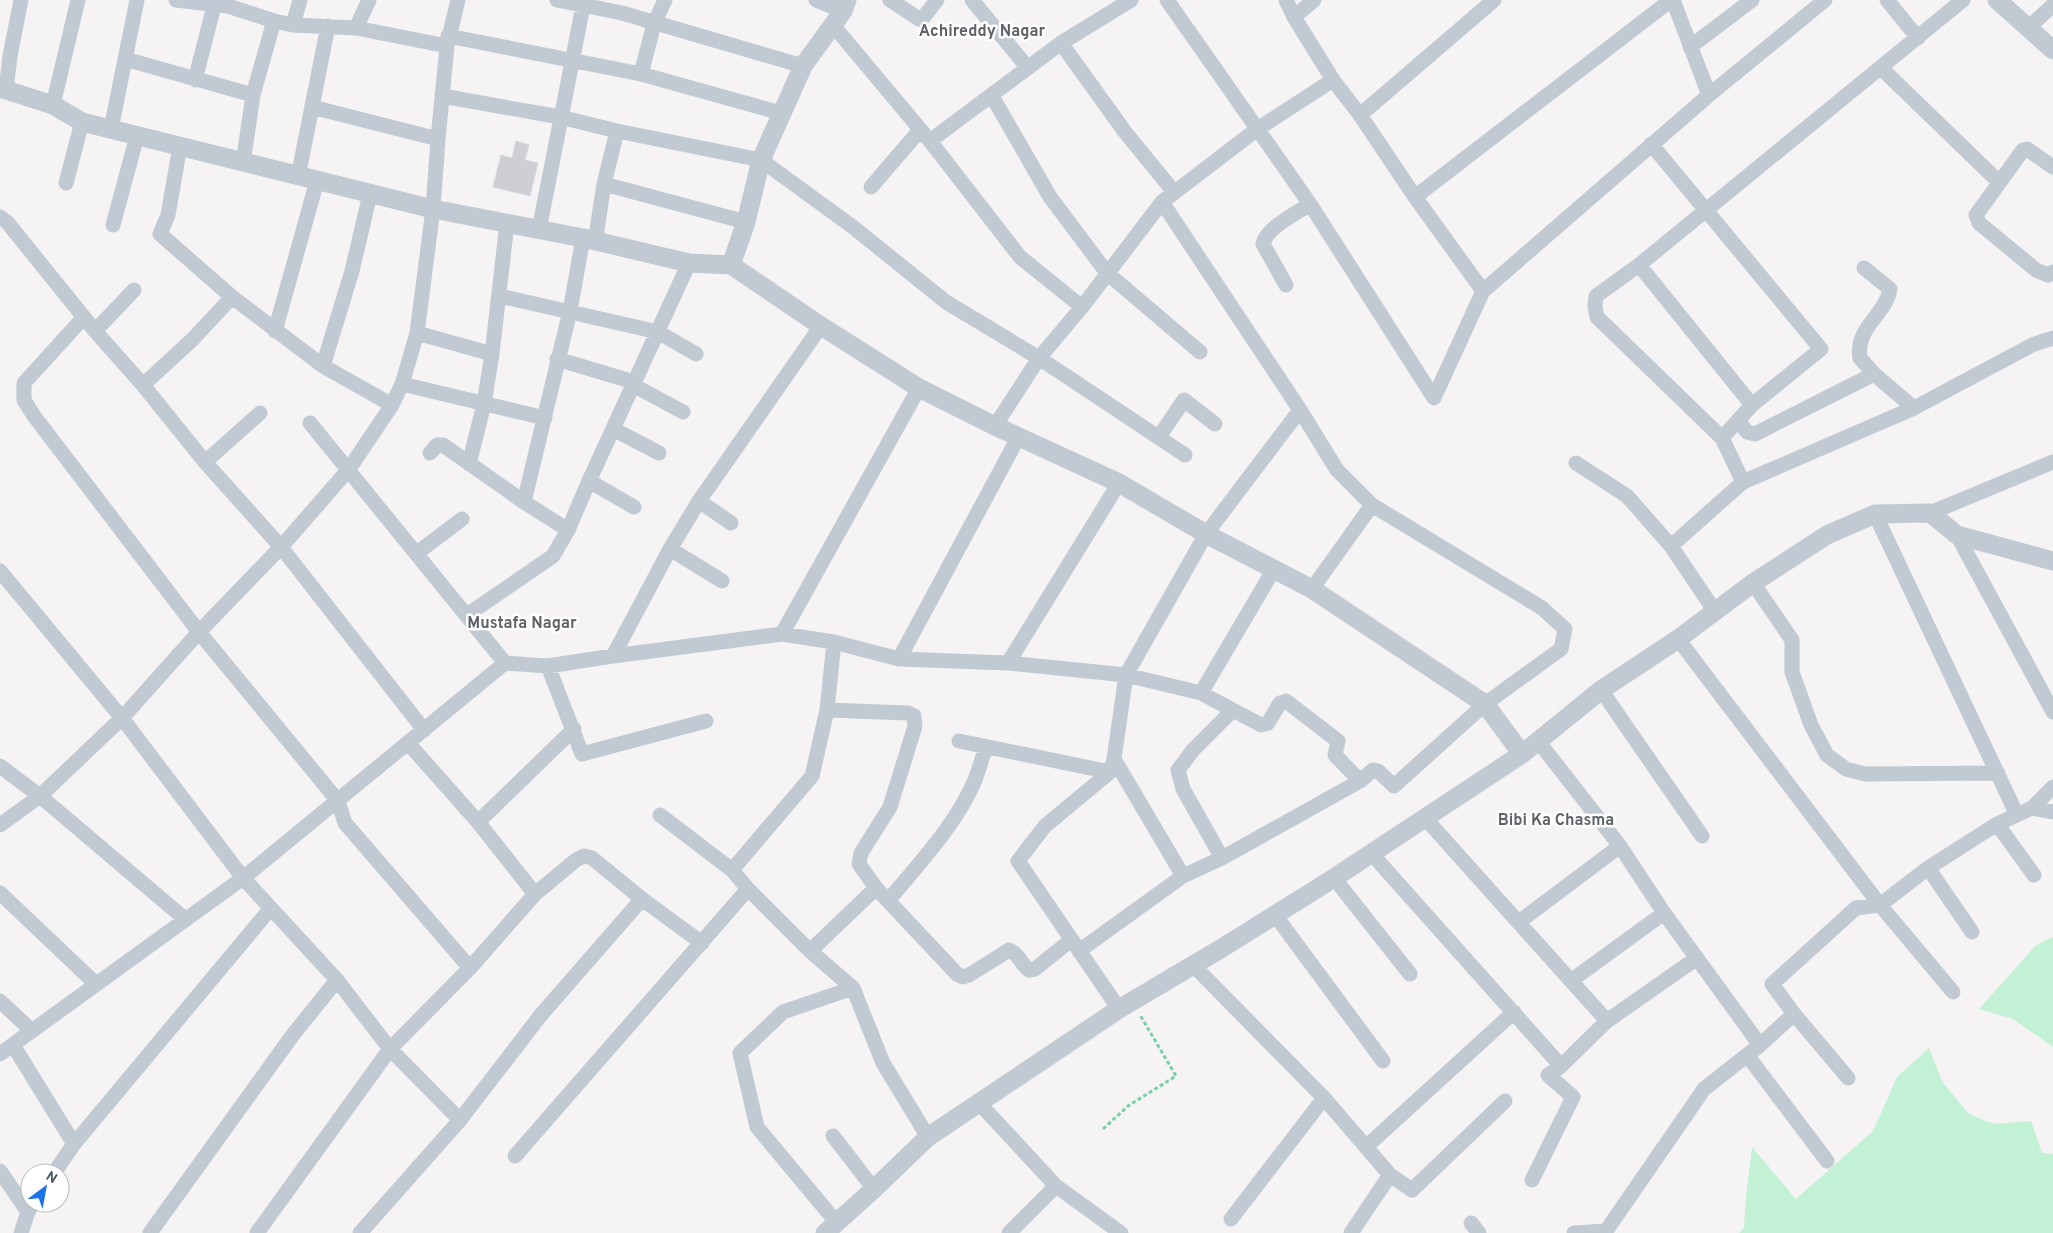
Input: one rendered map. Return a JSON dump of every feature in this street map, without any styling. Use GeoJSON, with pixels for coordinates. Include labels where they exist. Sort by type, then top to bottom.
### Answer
{"type":"FeatureCollection","features":[{"type":"Feature","properties":{"kind":"street"},"geometry":{"type":"LineString","coordinates":[[21,0],[3,88],[53,105],[82,122],[370,194],[689,263],[731,265],[821,326],[919,388],[995,426],[1119,483],[1206,534],[1312,589],[1485,704],[1522,754]]}},
{"type":"Feature","properties":{"kind":"street"},"geometry":{"type":"LineString","coordinates":[[53,105],[78,0]]}},
{"type":"Feature","properties":{"kind":"street"},"geometry":{"type":"LineString","coordinates":[[111,129],[137,0]]}},
{"type":"Feature","properties":{"kind":"street"},"geometry":{"type":"LineString","coordinates":[[176,0],[224,4],[274,21],[293,24],[356,28],[571,60],[642,74],[781,113]]}},
{"type":"Feature","properties":{"kind":"street"},"geometry":{"type":"LineString","coordinates":[[293,24],[300,0]]}},
{"type":"Feature","properties":{"kind":"street"},"geometry":{"type":"LineString","coordinates":[[356,28],[369,0]]}},
{"type":"Feature","properties":{"kind":"street"},"geometry":{"type":"LineString","coordinates":[[0,825],[40,796],[122,718],[199,632],[281,547],[349,469],[392,405],[402,384],[417,334],[433,209],[448,41],[458,0]]}},
{"type":"Feature","properties":{"kind":"street"},"geometry":{"type":"LineString","coordinates":[[557,0],[583,6],[624,7],[654,24],[803,66]]}},
{"type":"Feature","properties":{"kind":"street"},"geometry":{"type":"LineString","coordinates":[[642,74],[654,24],[666,0]]}},
{"type":"Feature","properties":{"kind":"street"},"geometry":{"type":"LineString","coordinates":[[816,0],[841,12],[925,136],[1020,257],[1082,307]]}},
{"type":"Feature","properties":{"kind":"street"},"geometry":{"type":"LineString","coordinates":[[890,0],[919,19],[923,18],[938,0]]}},
{"type":"Feature","properties":{"kind":"street"},"geometry":{"type":"LineString","coordinates":[[972,0],[1028,68]]}},
{"type":"Feature","properties":{"kind":"street"},"geometry":{"type":"LineString","coordinates":[[871,187],[925,136],[992,96],[1061,43],[1131,0]]}},
{"type":"Feature","properties":{"kind":"street"},"geometry":{"type":"LineString","coordinates":[[1166,0],[1310,204],[1434,398],[1483,291],[1651,144],[1824,0]]}},
{"type":"Feature","properties":{"kind":"street"},"geometry":{"type":"LineString","coordinates":[[1286,0],[1294,17],[1333,80],[1360,115],[1415,197],[1483,291]]}},
{"type":"Feature","properties":{"kind":"street"},"geometry":{"type":"LineString","coordinates":[[1294,17],[1314,0]]}},
{"type":"Feature","properties":{"kind":"street"},"geometry":{"type":"LineString","coordinates":[[1360,115],[1494,0]]}},
{"type":"Feature","properties":{"kind":"street"},"geometry":{"type":"LineString","coordinates":[[1415,197],[1672,0],[1709,95]]}},
{"type":"Feature","properties":{"kind":"street"},"geometry":{"type":"LineString","coordinates":[[1690,47],[1752,0]]}},
{"type":"Feature","properties":{"kind":"street"},"geometry":{"type":"LineString","coordinates":[[1887,0],[1918,38]]}},
{"type":"Feature","properties":{"kind":"street"},"geometry":{"type":"LineString","coordinates":[[1743,482],[1722,438],[1597,317],[1595,307],[1596,296],[1639,265],[1705,209],[1963,0]]}},
{"type":"Feature","properties":{"kind":"street"},"geometry":{"type":"LineString","coordinates":[[1997,0],[2053,50]]}},
{"type":"Feature","properties":{"kind":"street"},"geometry":{"type":"LineString","coordinates":[[195,80],[224,4]]}},
{"type":"Feature","properties":{"kind":"street"},"geometry":{"type":"LineString","coordinates":[[2028,28],[2053,5]]}},
{"type":"Feature","properties":{"kind":"street"},"geometry":{"type":"LineString","coordinates":[[539,230],[583,6]]}},
{"type":"Feature","properties":{"kind":"street"},"geometry":{"type":"LineString","coordinates":[[731,265],[746,222],[761,160],[781,113],[803,66],[841,12]]}},
{"type":"Feature","properties":{"kind":"street"},"geometry":{"type":"LineString","coordinates":[[243,163],[254,95],[274,21]]}},
{"type":"Feature","properties":{"kind":"street"},"geometry":{"type":"LineString","coordinates":[[298,176],[328,26]]}},
{"type":"Feature","properties":{"kind":"street"},"geometry":{"type":"LineString","coordinates":[[1061,43],[1125,132],[1174,192]]}},
{"type":"Feature","properties":{"kind":"street"},"geometry":{"type":"LineString","coordinates":[[125,59],[254,95]]}},
{"type":"Feature","properties":{"kind":"street"},"geometry":{"type":"LineString","coordinates":[[1880,68],[1999,182]]}},
{"type":"Feature","properties":{"kind":"street"},"geometry":{"type":"LineString","coordinates":[[995,426],[1039,358],[1082,307],[1162,202],[1256,130],[1333,80]]}},
{"type":"Feature","properties":{"kind":"street"},"geometry":{"type":"LineString","coordinates":[[442,96],[560,117],[618,131],[761,160],[852,227],[946,302],[1039,358],[1185,455]]}},
{"type":"Feature","properties":{"kind":"street"},"geometry":{"type":"LineString","coordinates":[[992,96],[1050,197],[1107,274],[1200,352]]}},
{"type":"Feature","properties":{"kind":"street"},"geometry":{"type":"LineString","coordinates":[[312,107],[438,139]]}},
{"type":"Feature","properties":{"kind":"street"},"geometry":{"type":"LineString","coordinates":[[66,183],[82,122]]}},
{"type":"Feature","properties":{"kind":"street"},"geometry":{"type":"LineString","coordinates":[[524,502],[545,418],[557,359],[618,131]]}},
{"type":"Feature","properties":{"kind":"street"},"geometry":{"type":"LineString","coordinates":[[113,225],[137,136]]}},
{"type":"Feature","properties":{"kind":"street"},"geometry":{"type":"LineString","coordinates":[[1651,144],[1821,349],[1752,405],[1722,438]]}},
{"type":"Feature","properties":{"kind":"street"},"geometry":{"type":"LineString","coordinates":[[180,146],[168,215],[160,234],[232,297],[275,331],[323,366],[392,405]]}},
{"type":"Feature","properties":{"kind":"street"},"geometry":{"type":"LineString","coordinates":[[2053,167],[2027,149],[2023,150],[1977,211],[1976,215],[1979,223],[2036,270],[2048,275],[2053,272]]}},
{"type":"Feature","properties":{"kind":"street"},"geometry":{"type":"LineString","coordinates":[[275,331],[317,181]]}},
{"type":"Feature","properties":{"kind":"street"},"geometry":{"type":"LineString","coordinates":[[604,184],[746,222]]}},
{"type":"Feature","properties":{"kind":"street"},"geometry":{"type":"LineString","coordinates":[[323,366],[352,271],[370,194]]}},
{"type":"Feature","properties":{"kind":"street"},"geometry":{"type":"LineString","coordinates":[[827,710],[908,713],[914,716],[915,726],[890,806],[861,853],[860,864],[876,888],[948,966],[963,978],[1009,950],[1014,951],[1029,970],[1035,969],[1183,876],[1222,858],[1360,781],[1373,770],[1378,771],[1394,786],[1485,704],[1561,649],[1565,629],[1542,608],[1372,505],[1337,470],[1300,410],[1162,202]]}},
{"type":"Feature","properties":{"kind":"street"},"geometry":{"type":"LineString","coordinates":[[1286,285],[1262,244],[1263,239],[1272,229],[1310,204]]}},
{"type":"Feature","properties":{"kind":"street"},"geometry":{"type":"LineString","coordinates":[[2,223],[143,385],[205,462],[281,547],[424,730]]}},
{"type":"Feature","properties":{"kind":"street"},"geometry":{"type":"LineString","coordinates":[[469,464],[484,404],[492,354],[507,223]]}},
{"type":"Feature","properties":{"kind":"street"},"geometry":{"type":"LineString","coordinates":[[467,615],[546,563],[553,556],[568,530],[689,263]]}},
{"type":"Feature","properties":{"kind":"street"},"geometry":{"type":"LineString","coordinates":[[1639,265],[1752,405]]}},
{"type":"Feature","properties":{"kind":"street"},"geometry":{"type":"LineString","coordinates":[[1864,268],[1890,290],[1887,298],[1860,340],[1860,358],[1874,374],[1914,408]]}},
{"type":"Feature","properties":{"kind":"street"},"geometry":{"type":"LineString","coordinates":[[95,331],[134,290]]}},
{"type":"Feature","properties":{"kind":"street"},"geometry":{"type":"LineString","coordinates":[[500,296],[658,332],[696,354]]}},
{"type":"Feature","properties":{"kind":"street"},"geometry":{"type":"LineString","coordinates":[[143,385],[193,339],[232,297]]}},
{"type":"Feature","properties":{"kind":"street"},"geometry":{"type":"LineString","coordinates":[[84,317],[24,383],[24,400],[34,416],[199,632],[338,801],[345,823],[470,968]]}},
{"type":"Feature","properties":{"kind":"street"},"geometry":{"type":"LineString","coordinates":[[614,656],[670,549],[699,501],[821,326]]}},
{"type":"Feature","properties":{"kind":"street"},"geometry":{"type":"LineString","coordinates":[[417,334],[492,354]]}},
{"type":"Feature","properties":{"kind":"street"},"geometry":{"type":"LineString","coordinates":[[1671,546],[1743,482],[1914,408],[2032,345],[2053,338]]}},
{"type":"Feature","properties":{"kind":"street"},"geometry":{"type":"LineString","coordinates":[[557,359],[634,383],[682,412]]}},
{"type":"Feature","properties":{"kind":"street"},"geometry":{"type":"LineString","coordinates":[[1738,421],[1747,432],[1755,434],[1874,374]]}},
{"type":"Feature","properties":{"kind":"street"},"geometry":{"type":"LineString","coordinates":[[402,384],[545,418]]}},
{"type":"Feature","properties":{"kind":"street"},"geometry":{"type":"LineString","coordinates":[[782,634],[919,388]]}},
{"type":"Feature","properties":{"kind":"street"},"geometry":{"type":"LineString","coordinates":[[1159,437],[1184,400],[1215,424]]}},
{"type":"Feature","properties":{"kind":"street"},"geometry":{"type":"LineString","coordinates":[[1126,1005],[1075,945],[1018,861],[1045,826],[1112,765],[1126,675],[1206,534],[1300,410]]}},
{"type":"Feature","properties":{"kind":"street"},"geometry":{"type":"LineString","coordinates":[[205,462],[260,413]]}},
{"type":"Feature","properties":{"kind":"street"},"geometry":{"type":"LineString","coordinates":[[310,423],[505,663]]}},
{"type":"Feature","properties":{"kind":"street"},"geometry":{"type":"LineString","coordinates":[[613,429],[659,453]]}},
{"type":"Feature","properties":{"kind":"street"},"geometry":{"type":"LineString","coordinates":[[899,659],[1019,436]]}},
{"type":"Feature","properties":{"kind":"street"},"geometry":{"type":"LineString","coordinates":[[430,453],[437,445],[442,445],[568,530]]}},
{"type":"Feature","properties":{"kind":"street"},"geometry":{"type":"LineString","coordinates":[[853,988],[783,1012],[740,1053],[757,1127],[831,1228],[874,1190],[928,1137],[1126,1005],[1334,878],[1522,754],[1601,690],[1678,639],[1714,610],[1753,583],[1827,535],[1875,514],[1930,513],[2053,462]]}},
{"type":"Feature","properties":{"kind":"street"},"geometry":{"type":"LineString","coordinates":[[1576,463],[1627,496],[1671,546],[1714,610]]}},
{"type":"Feature","properties":{"kind":"street"},"geometry":{"type":"LineString","coordinates":[[589,481],[634,507]]}},
{"type":"Feature","properties":{"kind":"street"},"geometry":{"type":"LineString","coordinates":[[1008,663],[1119,483]]}},
{"type":"Feature","properties":{"kind":"street"},"geometry":{"type":"LineString","coordinates":[[699,501],[731,523]]}},
{"type":"Feature","properties":{"kind":"street"},"geometry":{"type":"LineString","coordinates":[[1312,589],[1372,505]]}},
{"type":"Feature","properties":{"kind":"street"},"geometry":{"type":"LineString","coordinates":[[1930,513],[1957,535],[2053,712]]}},
{"type":"Feature","properties":{"kind":"street"},"geometry":{"type":"LineString","coordinates":[[1875,514],[2017,815]]}},
{"type":"Feature","properties":{"kind":"street"},"geometry":{"type":"LineString","coordinates":[[417,553],[462,519]]}},
{"type":"Feature","properties":{"kind":"street"},"geometry":{"type":"LineString","coordinates":[[1957,535],[2053,561]]}},
{"type":"Feature","properties":{"kind":"street"},"geometry":{"type":"LineString","coordinates":[[670,549],[722,581]]}},
{"type":"Feature","properties":{"kind":"street"},"geometry":{"type":"LineString","coordinates":[[1202,693],[1274,570]]}},
{"type":"Feature","properties":{"kind":"street"},"geometry":{"type":"LineString","coordinates":[[0,571],[122,718],[243,878],[337,980],[390,1049],[460,1120]]}},
{"type":"Feature","properties":{"kind":"street"},"geometry":{"type":"LineString","coordinates":[[1753,583],[1792,640],[1792,672],[1811,725],[1827,755],[1846,769],[1865,774],[1998,773]]}},
{"type":"Feature","properties":{"kind":"street"},"geometry":{"type":"LineString","coordinates":[[0,1054],[243,878],[505,663],[548,666],[782,634],[834,642],[899,659],[1008,663],[1126,675],[1202,693],[1232,711],[1261,725],[1265,725],[1280,703],[1286,701],[1338,741],[1335,755],[1360,781]]}},
{"type":"Feature","properties":{"kind":"street"},"geometry":{"type":"LineString","coordinates":[[1678,639],[1880,905],[1952,992]]}},
{"type":"Feature","properties":{"kind":"street"},"geometry":{"type":"LineString","coordinates":[[732,870],[812,776],[827,710],[834,642]]}},
{"type":"Feature","properties":{"kind":"street"},"geometry":{"type":"LineString","coordinates":[[548,666],[574,729],[582,754],[706,721]]}},
{"type":"Feature","properties":{"kind":"street"},"geometry":{"type":"LineString","coordinates":[[1601,690],[1702,836]]}},
{"type":"Feature","properties":{"kind":"street"},"geometry":{"type":"LineString","coordinates":[[1222,858],[1183,789],[1178,770],[1193,750],[1232,711]]}},
{"type":"Feature","properties":{"kind":"street"},"geometry":{"type":"LineString","coordinates":[[478,822],[574,729]]}},
{"type":"Feature","properties":{"kind":"street"},"geometry":{"type":"LineString","coordinates":[[959,741],[986,747],[1112,765],[1183,876]]}},
{"type":"Feature","properties":{"kind":"street"},"geometry":{"type":"LineString","coordinates":[[1538,741],[1620,846],[1664,912],[1760,1044]]}},
{"type":"Feature","properties":{"kind":"street"},"geometry":{"type":"LineString","coordinates":[[408,743],[478,822],[535,894]]}},
{"type":"Feature","properties":{"kind":"street"},"geometry":{"type":"LineString","coordinates":[[888,901],[938,840],[967,796],[975,780],[986,747]]}},
{"type":"Feature","properties":{"kind":"street"},"geometry":{"type":"LineString","coordinates":[[0,766],[40,796],[185,920]]}},
{"type":"Feature","properties":{"kind":"street"},"geometry":{"type":"LineString","coordinates":[[1848,1078],[1794,1014],[1772,984],[1856,908],[1880,905],[1928,868],[1997,824],[2032,808],[2053,787]]}},
{"type":"Feature","properties":{"kind":"street"},"geometry":{"type":"LineString","coordinates":[[2032,808],[2053,812]]}},
{"type":"Feature","properties":{"kind":"street"},"geometry":{"type":"LineString","coordinates":[[660,815],[732,870],[748,889],[810,951],[853,988],[883,1063],[928,1137]]}},
{"type":"Feature","properties":{"kind":"street"},"geometry":{"type":"LineString","coordinates":[[1425,818],[1607,1021]]}},
{"type":"Feature","properties":{"kind":"street"},"geometry":{"type":"LineString","coordinates":[[1997,824],[2034,875]]}},
{"type":"Feature","properties":{"kind":"street"},"geometry":{"type":"LineString","coordinates":[[1519,922],[1620,846]]}},
{"type":"Feature","properties":{"kind":"street"},"geometry":{"type":"LineString","coordinates":[[1371,853],[1561,1066]]}},
{"type":"Feature","properties":{"kind":"street"},"geometry":{"type":"LineString","coordinates":[[257,1233],[390,1049],[470,968],[535,894],[576,860],[584,856],[592,858],[642,899],[702,943]]}},
{"type":"Feature","properties":{"kind":"street"},"geometry":{"type":"LineString","coordinates":[[1928,868],[1972,932]]}},
{"type":"Feature","properties":{"kind":"street"},"geometry":{"type":"LineString","coordinates":[[1334,878],[1410,974]]}},
{"type":"Feature","properties":{"kind":"street"},"geometry":{"type":"LineString","coordinates":[[810,951],[876,888]]}},
{"type":"Feature","properties":{"kind":"street"},"geometry":{"type":"LineString","coordinates":[[515,1156],[748,889]]}},
{"type":"Feature","properties":{"kind":"street"},"geometry":{"type":"LineString","coordinates":[[0,893],[96,984]]}},
{"type":"Feature","properties":{"kind":"street"},"geometry":{"type":"LineString","coordinates":[[360,1233],[460,1120],[540,1016],[642,899]]}},
{"type":"Feature","properties":{"kind":"street"},"geometry":{"type":"LineString","coordinates":[[61,1163],[74,1144],[271,908]]}},
{"type":"Feature","properties":{"kind":"street"},"geometry":{"type":"LineString","coordinates":[[1572,980],[1664,912]]}},
{"type":"Feature","properties":{"kind":"street"},"geometry":{"type":"LineString","coordinates":[[1275,915],[1383,1061]]}},
{"type":"Feature","properties":{"kind":"street"},"geometry":{"type":"LineString","coordinates":[[1532,1180],[1573,1097],[1548,1075],[1561,1066],[1607,1021],[1697,958]]}},
{"type":"Feature","properties":{"kind":"street"},"geometry":{"type":"LineString","coordinates":[[1193,965],[1324,1098],[1368,1146],[1390,1175],[1412,1190],[1506,1101]]}},
{"type":"Feature","properties":{"kind":"street"},"geometry":{"type":"LineString","coordinates":[[150,1233],[292,1036],[337,980]]}},
{"type":"Feature","properties":{"kind":"street"},"geometry":{"type":"LineString","coordinates":[[0,1001],[32,1031]]}},
{"type":"Feature","properties":{"kind":"street"},"geometry":{"type":"LineString","coordinates":[[1368,1146],[1514,1012]]}},
{"type":"Feature","properties":{"kind":"street"},"geometry":{"type":"LineString","coordinates":[[1574,1233],[1606,1231],[1704,1089],[1794,1014]]}},
{"type":"Feature","properties":{"kind":"street"},"geometry":{"type":"LineString","coordinates":[[14,1045],[74,1144]]}},
{"type":"Feature","properties":{"kind":"street"},"geometry":{"type":"LineString","coordinates":[[1747,1055],[1827,1161]]}},
{"type":"Feature","properties":{"kind":"street"},"geometry":{"type":"LineString","coordinates":[[1231,1219],[1324,1098]]}},
{"type":"Feature","properties":{"kind":"street"},"geometry":{"type":"LineString","coordinates":[[979,1103],[1056,1186],[1116,1232]]}},
{"type":"Feature","properties":{"kind":"street"},"geometry":{"type":"LineString","coordinates":[[833,1136],[874,1190]]}},
{"type":"Feature","properties":{"kind":"street"},"geometry":{"type":"LineString","coordinates":[[0,1171],[20,1194]]}},
{"type":"Feature","properties":{"kind":"street"},"geometry":{"type":"LineString","coordinates":[[1351,1233],[1390,1175]]}},
{"type":"Feature","properties":{"kind":"street"},"geometry":{"type":"LineString","coordinates":[[1010,1233],[1056,1186]]}},
{"type":"Feature","properties":{"kind":"street"},"geometry":{"type":"LineString","coordinates":[[21,1233],[29,1213]]}},
{"type":"Feature","properties":{"kind":"path"},"geometry":{"type":"LineString","coordinates":[[1103,1129],[1128,1106],[1176,1076],[1126,1005]]}},
{"type":"Feature","properties":{"kind":"green space"},"geometry":{"type":"Polygon","coordinates":[[[2053,937],[2053,1047],[2013,1019],[1979,1009],[2035,946],[2053,937]]]}},
{"type":"Feature","properties":{"kind":"green space"},"geometry":{"type":"Polygon","coordinates":[[[1929,1048],[1943,1083],[1969,1114],[1993,1124],[2031,1121],[2042,1153],[2053,1154],[2053,1233],[1739,1233],[1744,1227],[1752,1147],[1796,1199],[1873,1131],[1897,1077],[1929,1048]]]}},
{"type":"Feature","properties":{"kind":"building"},"geometry":{"type":"Polygon","coordinates":[[[516,141],[529,145],[525,160],[538,163],[530,196],[493,187],[501,155],[512,158],[516,141]]]}},
{"type":"Feature","properties":{"kind":"district","name":"Achireddy Nagar"},"geometry":{"type":"Point","coordinates":[982,32]}},
{"type":"Feature","properties":{"kind":"district","name":"Mustafa Nagar"},"geometry":{"type":"Point","coordinates":[522,624]}},
{"type":"Feature","properties":{"kind":"district","name":"Bibi Ka Chasma"},"geometry":{"type":"Point","coordinates":[1556,821]}}]}
